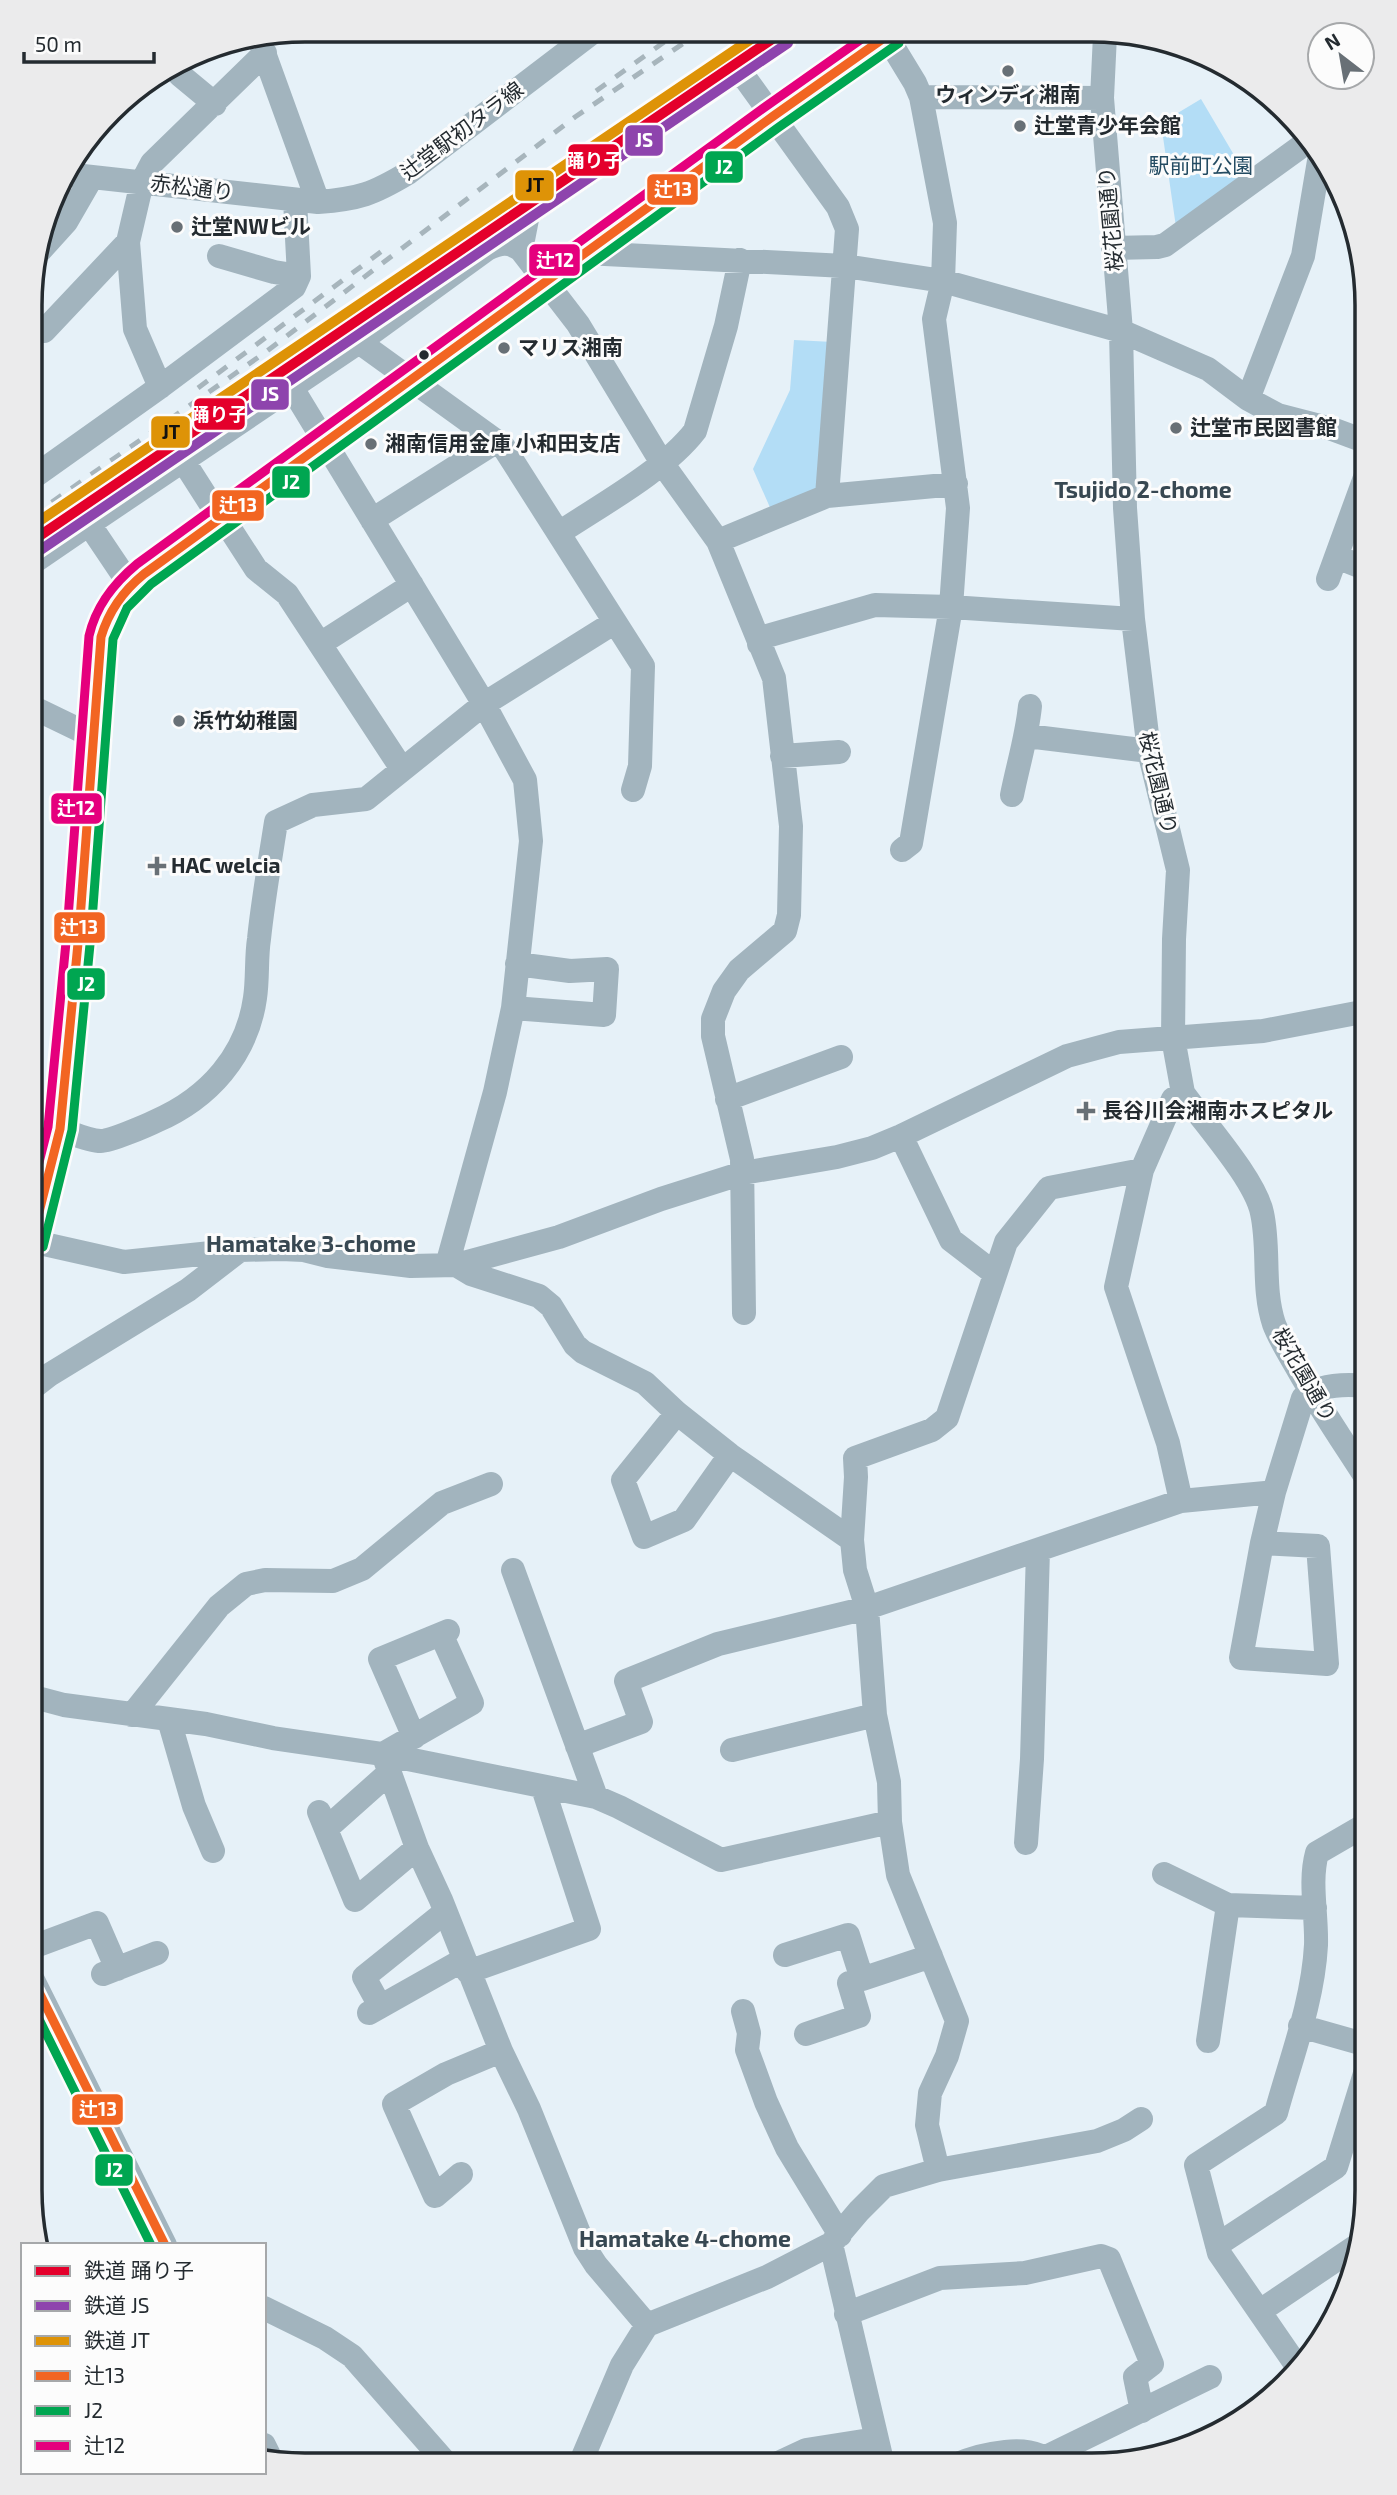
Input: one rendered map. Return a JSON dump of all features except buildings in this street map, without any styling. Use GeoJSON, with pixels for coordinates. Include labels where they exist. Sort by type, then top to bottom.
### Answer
{"type":"FeatureCollection","features":[{"type":"Feature","properties":{"kind":"street","name":"辻堂駅初タラ線"},"geometry":{"type":"LineString","coordinates":[[307,201],[352,200],[380,190],[580,42]]}},
{"type":"Feature","properties":{"kind":"street"},"geometry":{"type":"LineString","coordinates":[[42,1200],[60,1129],[79,933],[101,637],[106,618],[116,600],[130,584],[772,117],[880,42]]}},
{"type":"Feature","properties":{"kind":"street"},"geometry":{"type":"LineString","coordinates":[[894,42],[920,97],[945,223],[943,281],[934,319],[935,341],[958,508],[951,607],[911,843],[902,850]]}},
{"type":"Feature","properties":{"kind":"street","name":"桜花園通り"},"geometry":{"type":"LineString","coordinates":[[1105,43],[1102,98],[1121,331],[1125,508],[1133,619],[1149,751],[1178,870],[1173,1038],[1182,1093],[1244,1175],[1254,1193],[1261,1210],[1266,1240],[1266,1276],[1273,1321],[1311,1391],[1355,1460]]}},
{"type":"Feature","properties":{"kind":"street"},"geometry":{"type":"LineString","coordinates":[[42,471],[294,287],[299,276],[307,201],[262,46]]}},
{"type":"Feature","properties":{"kind":"street"},"geometry":{"type":"LineString","coordinates":[[160,387],[135,329],[128,242],[142,182],[152,163],[215,103],[262,46]]}},
{"type":"Feature","properties":{"kind":"street"},"geometry":{"type":"LineString","coordinates":[[185,71],[215,103]]}},
{"type":"Feature","properties":{"kind":"street"},"geometry":{"type":"LineString","coordinates":[[520,250],[528,214],[731,76],[745,78],[841,213],[847,229],[827,496]]}},
{"type":"Feature","properties":{"kind":"street"},"geometry":{"type":"LineString","coordinates":[[920,97],[1102,98]]}},
{"type":"Feature","properties":{"kind":"street"},"geometry":{"type":"LineString","coordinates":[[1113,248],[1165,245],[1309,156]]}},
{"type":"Feature","properties":{"kind":"street"},"geometry":{"type":"LineString","coordinates":[[1248,399],[1303,256],[1316,166]]}},
{"type":"Feature","properties":{"kind":"street","name":"赤松通り"},"geometry":{"type":"LineString","coordinates":[[76,175],[307,201]]}},
{"type":"Feature","properties":{"kind":"street"},"geometry":{"type":"LineString","coordinates":[[50,239],[66,222],[92,177]]}},
{"type":"Feature","properties":{"kind":"street"},"geometry":{"type":"LineString","coordinates":[[44,331],[128,242]]}},
{"type":"Feature","properties":{"kind":"street"},"geometry":{"type":"LineString","coordinates":[[42,556],[359,342],[487,249],[499,243],[510,243],[520,250],[547,281],[578,324],[662,463],[718,541],[774,678],[791,826],[789,915],[785,931],[739,970],[724,991],[713,1019],[713,1036],[743,1173],[744,1313]]}},
{"type":"Feature","properties":{"kind":"street"},"geometry":{"type":"LineString","coordinates":[[585,253],[845,266],[943,281],[1121,331],[1208,369],[1248,399],[1278,415],[1355,438]]}},
{"type":"Feature","properties":{"kind":"street"},"geometry":{"type":"LineString","coordinates":[[219,256],[274,272],[299,276]]}},
{"type":"Feature","properties":{"kind":"street"},"geometry":{"type":"LineString","coordinates":[[559,533],[662,463],[683,446],[695,431],[726,326],[740,260]]}},
{"type":"Feature","properties":{"kind":"street"},"geometry":{"type":"LineString","coordinates":[[359,342],[503,446],[643,666],[640,765],[633,790]]}},
{"type":"Feature","properties":{"kind":"street"},"geometry":{"type":"LineString","coordinates":[[292,388],[484,705],[525,780],[531,842],[513,1008],[452,1265]]}},
{"type":"Feature","properties":{"kind":"street"},"geometry":{"type":"LineString","coordinates":[[372,520],[497,441]]}},
{"type":"Feature","properties":{"kind":"street"},"geometry":{"type":"LineString","coordinates":[[184,461],[256,569],[287,594],[402,769]]}},
{"type":"Feature","properties":{"kind":"street"},"geometry":{"type":"LineString","coordinates":[[718,541],[827,496],[956,484]]}},
{"type":"Feature","properties":{"kind":"street"},"geometry":{"type":"LineString","coordinates":[[1355,506],[1333,568],[1355,569]]}},
{"type":"Feature","properties":{"kind":"street"},"geometry":{"type":"LineString","coordinates":[[89,524],[130,584]]}},
{"type":"Feature","properties":{"kind":"street"},"geometry":{"type":"LineString","coordinates":[[320,644],[412,585]]}},
{"type":"Feature","properties":{"kind":"street"},"geometry":{"type":"LineString","coordinates":[[759,644],[767,636],[875,605],[951,607],[1133,619]]}},
{"type":"Feature","properties":{"kind":"street"},"geometry":{"type":"LineString","coordinates":[[60,1129],[102,1141],[153,1123],[198,1097],[226,1068],[243,1044],[256,996],[258,941],[276,822],[313,805],[366,799],[484,705],[615,622]]}},
{"type":"Feature","properties":{"kind":"street"},"geometry":{"type":"LineString","coordinates":[[1012,794],[1021,750],[1027,736],[1030,706]]}},
{"type":"Feature","properties":{"kind":"street"},"geometry":{"type":"LineString","coordinates":[[42,712],[94,737]]}},
{"type":"Feature","properties":{"kind":"street"},"geometry":{"type":"LineString","coordinates":[[1027,736],[1149,751]]}},
{"type":"Feature","properties":{"kind":"street"},"geometry":{"type":"LineString","coordinates":[[782,756],[839,752]]}},
{"type":"Feature","properties":{"kind":"street"},"geometry":{"type":"LineString","coordinates":[[513,1008],[604,1015],[607,969],[570,971],[517,964]]}},
{"type":"Feature","properties":{"kind":"street"},"geometry":{"type":"LineString","coordinates":[[42,1246],[124,1262],[240,1250],[304,1250],[328,1256],[411,1266],[452,1265],[559,1237],[661,1199],[743,1173],[837,1157],[872,1147],[901,1136],[1067,1056],[1119,1042],[1264,1031],[1355,1012]]}},
{"type":"Feature","properties":{"kind":"street"},"geometry":{"type":"LineString","coordinates":[[727,1099],[841,1056]]}},
{"type":"Feature","properties":{"kind":"street"},"geometry":{"type":"LineString","coordinates":[[1181,1501],[1168,1443],[1116,1287],[1142,1170],[1174,1100],[1182,1093]]}},
{"type":"Feature","properties":{"kind":"street"},"geometry":{"type":"LineString","coordinates":[[901,1136],[951,1240],[994,1273]]}},
{"type":"Feature","properties":{"kind":"street"},"geometry":{"type":"LineString","coordinates":[[939,2170],[927,2125],[930,2093],[947,2056],[957,2021],[898,1875],[890,1822],[889,1782],[875,1714],[867,1608],[855,1570],[852,1541],[855,1458],[932,1430],[947,1418],[1006,1242],[1049,1188],[1142,1170]]}},
{"type":"Feature","properties":{"kind":"street"},"geometry":{"type":"LineString","coordinates":[[42,1382],[188,1290],[240,1250]]}},
{"type":"Feature","properties":{"kind":"street"},"geometry":{"type":"LineString","coordinates":[[452,1265],[471,1274],[539,1296],[551,1306],[575,1345],[583,1352],[645,1383],[677,1413],[730,1455],[852,1541]]}},
{"type":"Feature","properties":{"kind":"street"},"geometry":{"type":"LineString","coordinates":[[1262,1543],[1318,1546],[1327,1664],[1241,1658],[1262,1543],[1303,1398],[1311,1391],[1355,1386]]}},
{"type":"Feature","properties":{"kind":"street"},"geometry":{"type":"LineString","coordinates":[[677,1413],[623,1480],[644,1537],[684,1520],[730,1455]]}},
{"type":"Feature","properties":{"kind":"street"},"geometry":{"type":"LineString","coordinates":[[132,1715],[219,1606],[246,1584],[265,1580],[333,1581],[362,1569],[442,1503],[491,1484]]}},
{"type":"Feature","properties":{"kind":"street"},"geometry":{"type":"LineString","coordinates":[[577,1746],[642,1722],[626,1681],[718,1644],[867,1608],[1181,1501],[1275,1492]]}},
{"type":"Feature","properties":{"kind":"street"},"geometry":{"type":"LineString","coordinates":[[1026,1843],[1032,1759],[1038,1550]]}},
{"type":"Feature","properties":{"kind":"street"},"geometry":{"type":"LineString","coordinates":[[513,1570],[596,1797]]}},
{"type":"Feature","properties":{"kind":"street"},"geometry":{"type":"LineString","coordinates":[[414,1737],[380,1659],[445,1633],[472,1703],[414,1737],[322,1821],[355,1900],[417,1848]]}},
{"type":"Feature","properties":{"kind":"street"},"geometry":{"type":"LineString","coordinates":[[42,1699],[64,1705],[206,1724],[273,1738],[319,1743],[386,1763],[596,1797],[721,1860],[890,1822]]}},
{"type":"Feature","properties":{"kind":"street"},"geometry":{"type":"LineString","coordinates":[[741,1752],[875,1714]]}},
{"type":"Feature","properties":{"kind":"street"},"geometry":{"type":"LineString","coordinates":[[169,1720],[194,1806],[213,1851]]}},
{"type":"Feature","properties":{"kind":"street"},"geometry":{"type":"LineString","coordinates":[[386,1763],[465,1966],[529,2109],[585,2248],[647,2325]]}},
{"type":"Feature","properties":{"kind":"street"},"geometry":{"type":"LineString","coordinates":[[445,1912],[364,1977],[374,2010],[465,1966],[589,1929],[543,1788]]}},
{"type":"Feature","properties":{"kind":"street"},"geometry":{"type":"LineString","coordinates":[[1293,2361],[1219,2253],[1196,2165],[1276,2113],[1311,1982],[1316,1945],[1313,1866],[1317,1853],[1355,1837]]}},
{"type":"Feature","properties":{"kind":"street"},"geometry":{"type":"LineString","coordinates":[[1164,1874],[1228,1905],[1315,1908]]}},
{"type":"Feature","properties":{"kind":"street"},"geometry":{"type":"LineString","coordinates":[[1208,2041],[1228,1905]]}},
{"type":"Feature","properties":{"kind":"street"},"geometry":{"type":"LineString","coordinates":[[42,1944],[97,1923],[110,1971],[156,1953]]}},
{"type":"Feature","properties":{"kind":"street"},"geometry":{"type":"LineString","coordinates":[[785,1955],[848,1935],[862,1979]]}},
{"type":"Feature","properties":{"kind":"street"},"geometry":{"type":"LineString","coordinates":[[806,2034],[859,2016],[849,1983],[931,1956]]}},
{"type":"Feature","properties":{"kind":"street"},"geometry":{"type":"LineString","coordinates":[[42,1999],[164,2243]]}},
{"type":"Feature","properties":{"kind":"street"},"geometry":{"type":"LineString","coordinates":[[743,2011],[749,2033],[747,2050],[766,2102],[835,2240],[846,2314],[880,2453]]}},
{"type":"Feature","properties":{"kind":"street"},"geometry":{"type":"LineString","coordinates":[[1300,2026],[1355,2042]]}},
{"type":"Feature","properties":{"kind":"street"},"geometry":{"type":"LineString","coordinates":[[461,2174],[435,2196],[394,2104],[446,2074],[501,2051]]}},
{"type":"Feature","properties":{"kind":"street"},"geometry":{"type":"LineString","coordinates":[[585,2453],[622,2365],[647,2325],[767,2277],[835,2240],[884,2186],[939,2170],[1097,2141],[1124,2130],[1141,2119]]}},
{"type":"Feature","properties":{"kind":"street"},"geometry":{"type":"LineString","coordinates":[[1217,2245],[1336,2167],[1355,2134]]}},
{"type":"Feature","properties":{"kind":"street"},"geometry":{"type":"LineString","coordinates":[[1259,2311],[1348,2252]]}},
{"type":"Feature","properties":{"kind":"street"},"geometry":{"type":"LineString","coordinates":[[846,2314],[940,2278],[1025,2273],[1101,2256],[1109,2259],[1152,2364],[1135,2376],[1142,2411]]}},
{"type":"Feature","properties":{"kind":"street"},"geometry":{"type":"LineString","coordinates":[[266,2309],[325,2338],[352,2356],[437,2453]]}},
{"type":"Feature","properties":{"kind":"street"},"geometry":{"type":"LineString","coordinates":[[1063,2453],[1210,2377]]}},
{"type":"Feature","properties":{"kind":"street"},"geometry":{"type":"LineString","coordinates":[[800,2453],[876,2439]]}},
{"type":"Feature","properties":{"kind":"street"},"geometry":{"type":"LineString","coordinates":[[990,2453],[1014,2453]]}},
{"type":"Feature","properties":{"kind":"green space","name":"駅前町公園"},"geometry":{"type":"Polygon","coordinates":[[[1201,99],[1247,177],[1176,227],[1161,123],[1201,99]]]}},
{"type":"Feature","properties":{"kind":"green space"},"geometry":{"type":"Polygon","coordinates":[[[794,340],[833,342],[821,491],[772,512],[753,469],[790,390],[794,340]]]}},
{"type":"Feature","properties":{"kind":"railway"},"geometry":{"type":"LineString","coordinates":[[596,91],[664,42]]}},
{"type":"Feature","properties":{"kind":"railway"},"geometry":{"type":"LineString","coordinates":[[42,509],[263,354],[575,117],[685,42]]}},
{"type":"Feature","properties":{"kind":"railway"},"geometry":{"type":"LineString","coordinates":[[198,388],[386,248]]}},
{"type":"Feature","properties":{"kind":"rail line","name":"JT"},"geometry":{"type":"LineString","coordinates":[[42,519],[747,42]]}},
{"type":"Feature","properties":{"kind":"rail line","name":"踊り子"},"geometry":{"type":"LineString","coordinates":[[42,534],[768,42]]}},
{"type":"Feature","properties":{"kind":"rail line","name":"JS"},"geometry":{"type":"LineString","coordinates":[[42,549],[788,43]]}},
{"type":"Feature","properties":{"kind":"transit line","name":"辻12"},"geometry":{"type":"LineString","coordinates":[[42,1151],[48,1127],[67,932],[89,636],[96,615],[107,596],[120,579],[137,564],[857,42]]}},
{"type":"Feature","properties":{"kind":"transit line","name":"辻13"},"geometry":{"type":"LineString","coordinates":[[42,1200],[60,1129],[79,933],[101,637],[118,602],[144,574],[878,42]]}},
{"type":"Feature","properties":{"kind":"transit line","name":"J2"},"geometry":{"type":"LineString","coordinates":[[43,1247],[72,1130],[91,934],[113,639],[127,608],[151,584],[779,127],[899,43]]}},
{"type":"Feature","properties":{"kind":"transit line","name":"辻13"},"geometry":{"type":"LineString","coordinates":[[42,1998],[164,2243]]}},
{"type":"Feature","properties":{"kind":"transit line","name":"J2"},"geometry":{"type":"LineString","coordinates":[[42,2025],[150,2243]]}},
{"type":"Feature","properties":{"kind":"place","name":"ウィンディ湘南"},"geometry":{"type":"Point","coordinates":[1008,71]}},
{"type":"Feature","properties":{"kind":"place","name":"辻堂青少年会館"},"geometry":{"type":"Point","coordinates":[1020,126]}},
{"type":"Feature","properties":{"kind":"place","name":"辻堂NWビル"},"geometry":{"type":"Point","coordinates":[177,227]}},
{"type":"Feature","properties":{"kind":"place","name":"マリス湘南"},"geometry":{"type":"Point","coordinates":[504,348]}},
{"type":"Feature","properties":{"kind":"place","name":"辻堂市民図書館"},"geometry":{"type":"Point","coordinates":[1176,428]}},
{"type":"Feature","properties":{"kind":"place","name":"湘南信用金庫 小和田支店"},"geometry":{"type":"Point","coordinates":[371,444]}},
{"type":"Feature","properties":{"kind":"place","name":"浜竹幼稚園"},"geometry":{"type":"Point","coordinates":[179,721]}},
{"type":"Feature","properties":{"kind":"place","name":"HAC welcia"},"geometry":{"type":"Point","coordinates":[157,866]}},
{"type":"Feature","properties":{"kind":"place","name":"長谷川会湘南ホスピタル"},"geometry":{"type":"Point","coordinates":[1086,1111]}},
{"type":"Feature","properties":{"kind":"district","name":"Tsujido 2-chome"},"geometry":{"type":"Point","coordinates":[1143,490]}},
{"type":"Feature","properties":{"kind":"district","name":"Hamatake 3-chome"},"geometry":{"type":"Point","coordinates":[311,1244]}},
{"type":"Feature","properties":{"kind":"district","name":"Hamatake 4-chome"},"geometry":{"type":"Point","coordinates":[685,2239]}}]}
